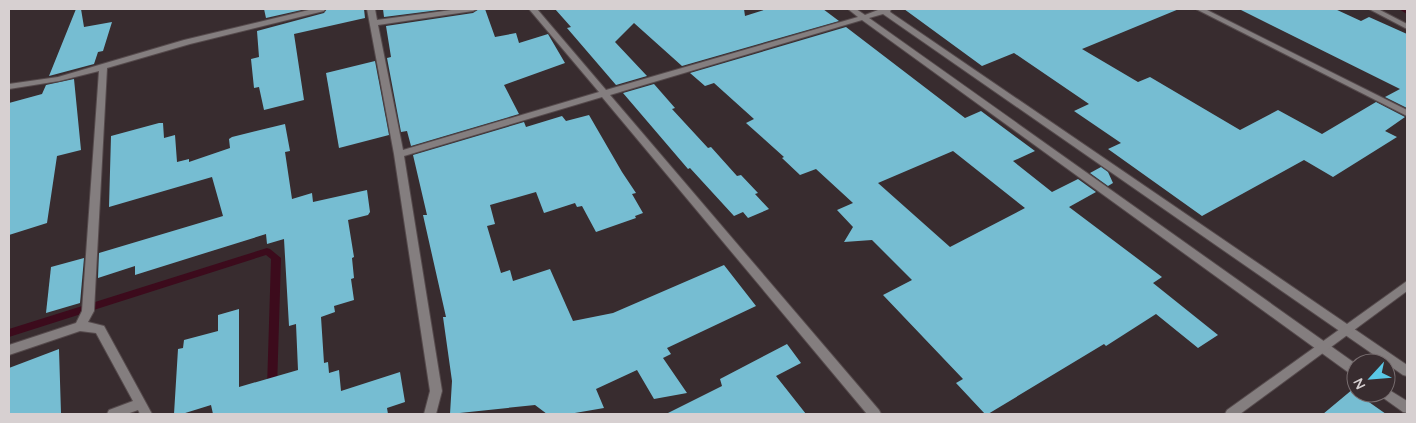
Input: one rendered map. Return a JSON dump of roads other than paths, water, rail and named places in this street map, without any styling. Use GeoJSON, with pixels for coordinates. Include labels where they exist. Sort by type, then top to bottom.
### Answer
{"type":"FeatureCollection","features":[{"type":"Feature","properties":{"kind":"street"},"geometry":{"type":"LineString","coordinates":[[9,86],[59,79],[188,42],[321,9]]}},
{"type":"Feature","properties":{"kind":"street"},"geometry":{"type":"LineString","coordinates":[[371,9],[399,154],[436,391],[430,414]]}},
{"type":"Feature","properties":{"kind":"street"},"geometry":{"type":"LineString","coordinates":[[374,23],[473,9]]}},
{"type":"Feature","properties":{"kind":"street"},"geometry":{"type":"LineString","coordinates":[[533,9],[875,414]]}},
{"type":"Feature","properties":{"kind":"street"},"geometry":{"type":"LineString","coordinates":[[852,9],[1346,364]]}},
{"type":"Feature","properties":{"kind":"street"},"geometry":{"type":"LineString","coordinates":[[399,154],[886,9],[1407,371]]}},
{"type":"Feature","properties":{"kind":"street"},"geometry":{"type":"LineString","coordinates":[[1200,9],[1407,113]]}},
{"type":"Feature","properties":{"kind":"street"},"geometry":{"type":"LineString","coordinates":[[1373,9],[1407,27]]}},
{"type":"Feature","properties":{"kind":"street"},"geometry":{"type":"LineString","coordinates":[[80,326],[88,311],[103,67]]}},
{"type":"Feature","properties":{"kind":"street"},"geometry":{"type":"LineString","coordinates":[[1230,414],[1407,285]]}},
{"type":"Feature","properties":{"kind":"street"},"geometry":{"type":"LineString","coordinates":[[9,350],[80,326],[100,329],[143,409],[114,414]]}},
{"type":"Feature","properties":{"kind":"street"},"geometry":{"type":"LineString","coordinates":[[1396,400],[1407,408]]}},
{"type":"Feature","properties":{"kind":"waterway"},"geometry":{"type":"LineString","coordinates":[[1402,9],[1407,12]]}},
{"type":"Feature","properties":{"kind":"waterway"},"geometry":{"type":"LineString","coordinates":[[9,333],[267,251],[276,258],[272,388]]}}]}
